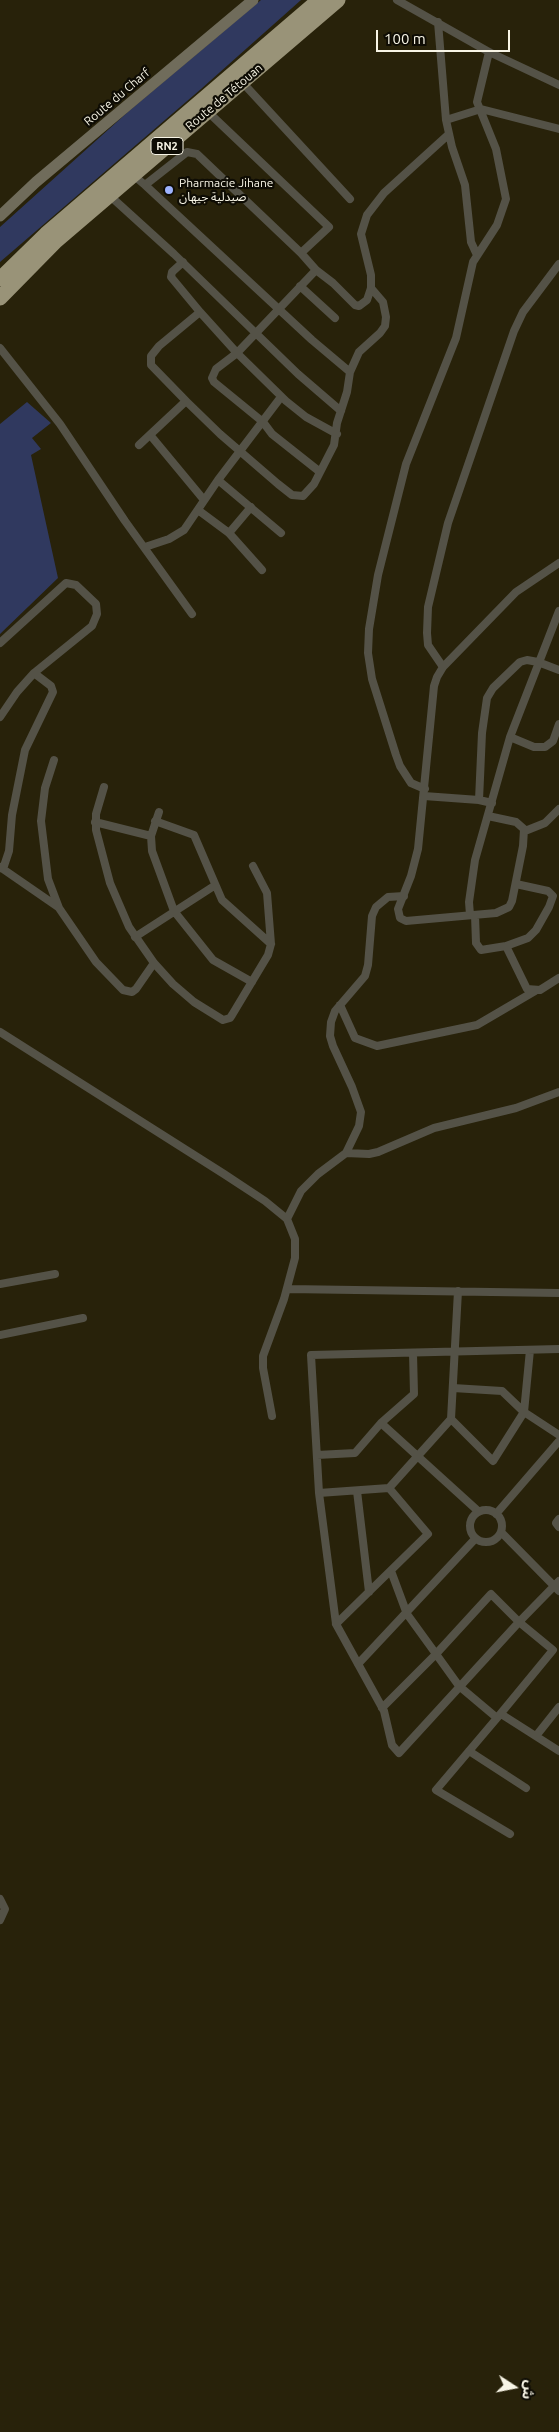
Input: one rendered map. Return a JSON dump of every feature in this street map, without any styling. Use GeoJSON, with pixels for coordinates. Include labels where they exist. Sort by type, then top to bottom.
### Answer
{"type":"FeatureCollection","features":[{"type":"Feature","properties":{"kind":"highway","name":"Route de Tétouan"},"geometry":{"type":"LineString","coordinates":[[0,280],[46,234],[319,0]]}},
{"type":"Feature","properties":{"kind":"highway","name":"Route de Tétouan"},"geometry":{"type":"LineString","coordinates":[[0,298],[56,241],[338,0]]}},
{"type":"Feature","properties":{"kind":"street","name":"Route du Charf"},"geometry":{"type":"LineString","coordinates":[[0,216],[36,182],[253,0]]}},
{"type":"Feature","properties":{"kind":"street"},"geometry":{"type":"LineString","coordinates":[[397,0],[489,52],[559,84]]}},
{"type":"Feature","properties":{"kind":"street"},"geometry":{"type":"LineString","coordinates":[[438,22],[446,120],[465,185],[471,242],[477,255]]}},
{"type":"Feature","properties":{"kind":"street"},"geometry":{"type":"LineString","coordinates":[[489,52],[479,89],[478,109],[496,149],[506,198],[496,225],[477,255],[470,272],[462,321],[451,356],[414,442],[400,485],[378,575],[368,653],[372,679],[396,755],[400,766],[411,783],[425,793],[492,802]]}},
{"type":"Feature","properties":{"kind":"street"},"geometry":{"type":"LineString","coordinates":[[242,82],[350,199]]}},
{"type":"Feature","properties":{"kind":"street"},"geometry":{"type":"LineString","coordinates":[[446,120],[478,109],[559,130]]}},
{"type":"Feature","properties":{"kind":"street"},"geometry":{"type":"LineString","coordinates":[[207,111],[328,226],[301,253]]}},
{"type":"Feature","properties":{"kind":"street"},"geometry":{"type":"LineString","coordinates":[[146,184],[187,152],[194,152],[355,305],[364,304],[372,288],[371,275],[361,234],[367,215],[384,193],[449,134]]}},
{"type":"Feature","properties":{"kind":"street"},"geometry":{"type":"LineString","coordinates":[[133,175],[146,184],[278,308],[350,372]]}},
{"type":"Feature","properties":{"kind":"street"},"geometry":{"type":"LineString","coordinates":[[109,195],[341,410]]}},
{"type":"Feature","properties":{"kind":"street"},"geometry":{"type":"LineString","coordinates":[[183,262],[172,272],[171,278],[200,312],[281,397],[306,417],[338,434]]}},
{"type":"Feature","properties":{"kind":"street"},"geometry":{"type":"LineString","coordinates":[[443,667],[428,645],[427,633],[428,607],[448,523],[514,331],[526,307],[559,264]]}},
{"type":"Feature","properties":{"kind":"street"},"geometry":{"type":"LineString","coordinates":[[316,270],[237,353],[216,369],[212,378],[220,388],[263,422],[272,434],[320,472]]}},
{"type":"Feature","properties":{"kind":"street"},"geometry":{"type":"LineString","coordinates":[[300,286],[335,318]]}},
{"type":"Feature","properties":{"kind":"street"},"geometry":{"type":"LineString","coordinates":[[200,312],[159,346],[150,356],[152,365],[186,401],[220,434],[241,450],[249,460],[295,496],[303,496],[308,492],[334,445],[338,434],[337,423],[350,372],[359,352],[385,326],[386,317],[383,302],[372,288]]}},
{"type":"Feature","properties":{"kind":"street"},"geometry":{"type":"LineString","coordinates":[[0,348],[60,424],[125,521],[192,614]]}},
{"type":"Feature","properties":{"kind":"street"},"geometry":{"type":"LineString","coordinates":[[145,547],[161,543],[184,530],[218,480],[281,397]]}},
{"type":"Feature","properties":{"kind":"street"},"geometry":{"type":"LineString","coordinates":[[139,445],[151,436],[186,401]]}},
{"type":"Feature","properties":{"kind":"street"},"geometry":{"type":"LineString","coordinates":[[151,436],[204,500]]}},
{"type":"Feature","properties":{"kind":"street"},"geometry":{"type":"LineString","coordinates":[[218,480],[281,534]]}},
{"type":"Feature","properties":{"kind":"street"},"geometry":{"type":"LineString","coordinates":[[229,533],[251,508]]}},
{"type":"Feature","properties":{"kind":"street"},"geometry":{"type":"LineString","coordinates":[[198,510],[229,533],[262,570]]}},
{"type":"Feature","properties":{"kind":"street"},"geometry":{"type":"LineString","coordinates":[[525,832],[512,901],[506,910],[496,913],[402,920],[397,913],[418,849],[434,686],[443,667],[516,592],[559,563]]}},
{"type":"Feature","properties":{"kind":"street"},"geometry":{"type":"LineString","coordinates":[[0,643],[64,584],[73,583],[96,604],[95,622],[83,636],[34,673],[0,717]]}},
{"type":"Feature","properties":{"kind":"street"},"geometry":{"type":"LineString","coordinates":[[516,884],[548,891],[552,894],[553,899],[536,930],[528,938],[506,946],[487,950],[479,948],[476,944],[468,902],[475,860],[510,737],[559,611]]}},
{"type":"Feature","properties":{"kind":"street"},"geometry":{"type":"LineString","coordinates":[[479,800],[482,733],[487,698],[493,688],[514,666],[527,660],[559,670]]}},
{"type":"Feature","properties":{"kind":"street"},"geometry":{"type":"LineString","coordinates":[[34,673],[51,686],[54,692],[25,750],[12,815],[9,851],[2,868],[59,908]]}},
{"type":"Feature","properties":{"kind":"street"},"geometry":{"type":"LineString","coordinates":[[510,737],[534,747],[546,747],[553,741],[559,724]]}},
{"type":"Feature","properties":{"kind":"street"},"geometry":{"type":"LineString","coordinates":[[54,760],[45,788],[41,821],[48,879],[59,908],[96,962],[123,990],[132,992],[154,963]]}},
{"type":"Feature","properties":{"kind":"street"},"geometry":{"type":"LineString","coordinates":[[104,787],[95,822],[110,884],[135,937],[154,963],[173,984],[194,1002],[223,1020],[230,1018],[268,955],[271,944],[267,893],[253,866]]}},
{"type":"Feature","properties":{"kind":"street"},"geometry":{"type":"LineString","coordinates":[[525,832],[545,823],[559,810]]}},
{"type":"Feature","properties":{"kind":"street"},"geometry":{"type":"LineString","coordinates":[[159,812],[151,836],[152,851],[174,912],[213,960],[252,982]]}},
{"type":"Feature","properties":{"kind":"street"},"geometry":{"type":"LineString","coordinates":[[488,816],[516,822],[525,832]]}},
{"type":"Feature","properties":{"kind":"street"},"geometry":{"type":"LineString","coordinates":[[155,821],[194,835],[214,886],[230,909],[271,944]]}},
{"type":"Feature","properties":{"kind":"street"},"geometry":{"type":"LineString","coordinates":[[95,822],[151,836]]}},
{"type":"Feature","properties":{"kind":"street"},"geometry":{"type":"LineString","coordinates":[[135,937],[214,886]]}},
{"type":"Feature","properties":{"kind":"street"},"geometry":{"type":"LineString","coordinates":[[287,1219],[305,1186],[346,1152],[360,1126],[361,1116],[355,1094],[341,1068],[330,1036],[331,1022],[340,1005],[361,982],[368,970],[372,922],[376,907],[388,897],[404,896]]}},
{"type":"Feature","properties":{"kind":"street"},"geometry":{"type":"LineString","coordinates":[[506,946],[525,988],[535,991]]}},
{"type":"Feature","properties":{"kind":"street"},"geometry":{"type":"LineString","coordinates":[[340,1005],[355,1038],[377,1046],[477,1025],[559,978]]}},
{"type":"Feature","properties":{"kind":"street"},"geometry":{"type":"LineString","coordinates":[[0,1032],[265,1200],[287,1219],[295,1240],[295,1258],[288,1289],[262,1356],[262,1368],[272,1416]]}},
{"type":"Feature","properties":{"kind":"street"},"geometry":{"type":"LineString","coordinates":[[346,1152],[369,1154],[378,1152],[434,1128],[516,1108],[559,1092]]}},
{"type":"Feature","properties":{"kind":"street"},"geometry":{"type":"LineString","coordinates":[[0,1284],[55,1274]]}},
{"type":"Feature","properties":{"kind":"street"},"geometry":{"type":"LineString","coordinates":[[288,1289],[559,1293]]}},
{"type":"Feature","properties":{"kind":"street"},"geometry":{"type":"LineString","coordinates":[[319,1493],[389,1488],[451,1419],[458,1292]]}},
{"type":"Feature","properties":{"kind":"street"},"geometry":{"type":"LineString","coordinates":[[0,1335],[83,1318]]}},
{"type":"Feature","properties":{"kind":"street"},"geometry":{"type":"LineString","coordinates":[[501,1532],[557,1586],[518,1622],[399,1753],[392,1746],[382,1708],[336,1624],[319,1493],[311,1355],[559,1349]]}},
{"type":"Feature","properties":{"kind":"street"},"geometry":{"type":"LineString","coordinates":[[451,1419],[493,1461],[524,1412],[530,1350]]}},
{"type":"Feature","properties":{"kind":"street"},"geometry":{"type":"LineString","coordinates":[[317,1455],[355,1453],[381,1423],[414,1394],[413,1353]]}},
{"type":"Feature","properties":{"kind":"street"},"geometry":{"type":"LineString","coordinates":[[453,1388],[502,1391],[524,1412],[559,1435]]}},
{"type":"Feature","properties":{"kind":"street"},"geometry":{"type":"LineString","coordinates":[[381,1423],[417,1458],[478,1511]]}},
{"type":"Feature","properties":{"kind":"street"},"geometry":{"type":"LineString","coordinates":[[496,1514],[559,1441]]}},
{"type":"Feature","properties":{"kind":"street"},"geometry":{"type":"LineString","coordinates":[[336,1624],[428,1534],[389,1488]]}},
{"type":"Feature","properties":{"kind":"street"},"geometry":{"type":"LineString","coordinates":[[357,1491],[369,1592]]}},
{"type":"Feature","properties":{"kind":"street"},"geometry":{"type":"LineString","coordinates":[[491,1510],[500,1519],[501,1532],[497,1538],[490,1542],[482,1542],[475,1539],[470,1532],[469,1524],[472,1517],[478,1511],[491,1510]]}},
{"type":"Feature","properties":{"kind":"street"},"geometry":{"type":"LineString","coordinates":[[559,1519],[556,1523],[559,1527]]}},
{"type":"Feature","properties":{"kind":"street"},"geometry":{"type":"LineString","coordinates":[[358,1664],[407,1614],[475,1539]]}},
{"type":"Feature","properties":{"kind":"street"},"geometry":{"type":"LineString","coordinates":[[392,1571],[407,1614],[459,1686],[499,1716],[559,1751]]}},
{"type":"Feature","properties":{"kind":"street"},"geometry":{"type":"LineString","coordinates":[[382,1708],[436,1654],[491,1594],[518,1622],[559,1656]]}},
{"type":"Feature","properties":{"kind":"street"},"geometry":{"type":"LineString","coordinates":[[510,1834],[436,1790],[553,1650]]}},
{"type":"Feature","properties":{"kind":"street"},"geometry":{"type":"LineString","coordinates":[[536,1736],[559,1707]]}},
{"type":"Feature","properties":{"kind":"street"},"geometry":{"type":"LineString","coordinates":[[469,1751],[526,1788]]}},
{"type":"Feature","properties":{"kind":"street"},"geometry":{"type":"LineString","coordinates":[[0,1899],[5,1909],[0,1920]]}},
{"type":"Feature","properties":{"kind":"shaded area"},"geometry":{"type":"Polygon","coordinates":[[[261,0],[301,0],[0,262],[0,227],[129,111],[261,0]]]}},
{"type":"Feature","properties":{"kind":"shaded area"},"geometry":{"type":"Polygon","coordinates":[[[27,402],[51,423],[32,438],[41,449],[31,455],[58,578],[0,634],[0,424],[27,402]]]}},
{"type":"Feature","properties":{"kind":"place","name":"Pharmacie Jihane صيدلية جيهان"},"geometry":{"type":"Point","coordinates":[169,190]}}]}
